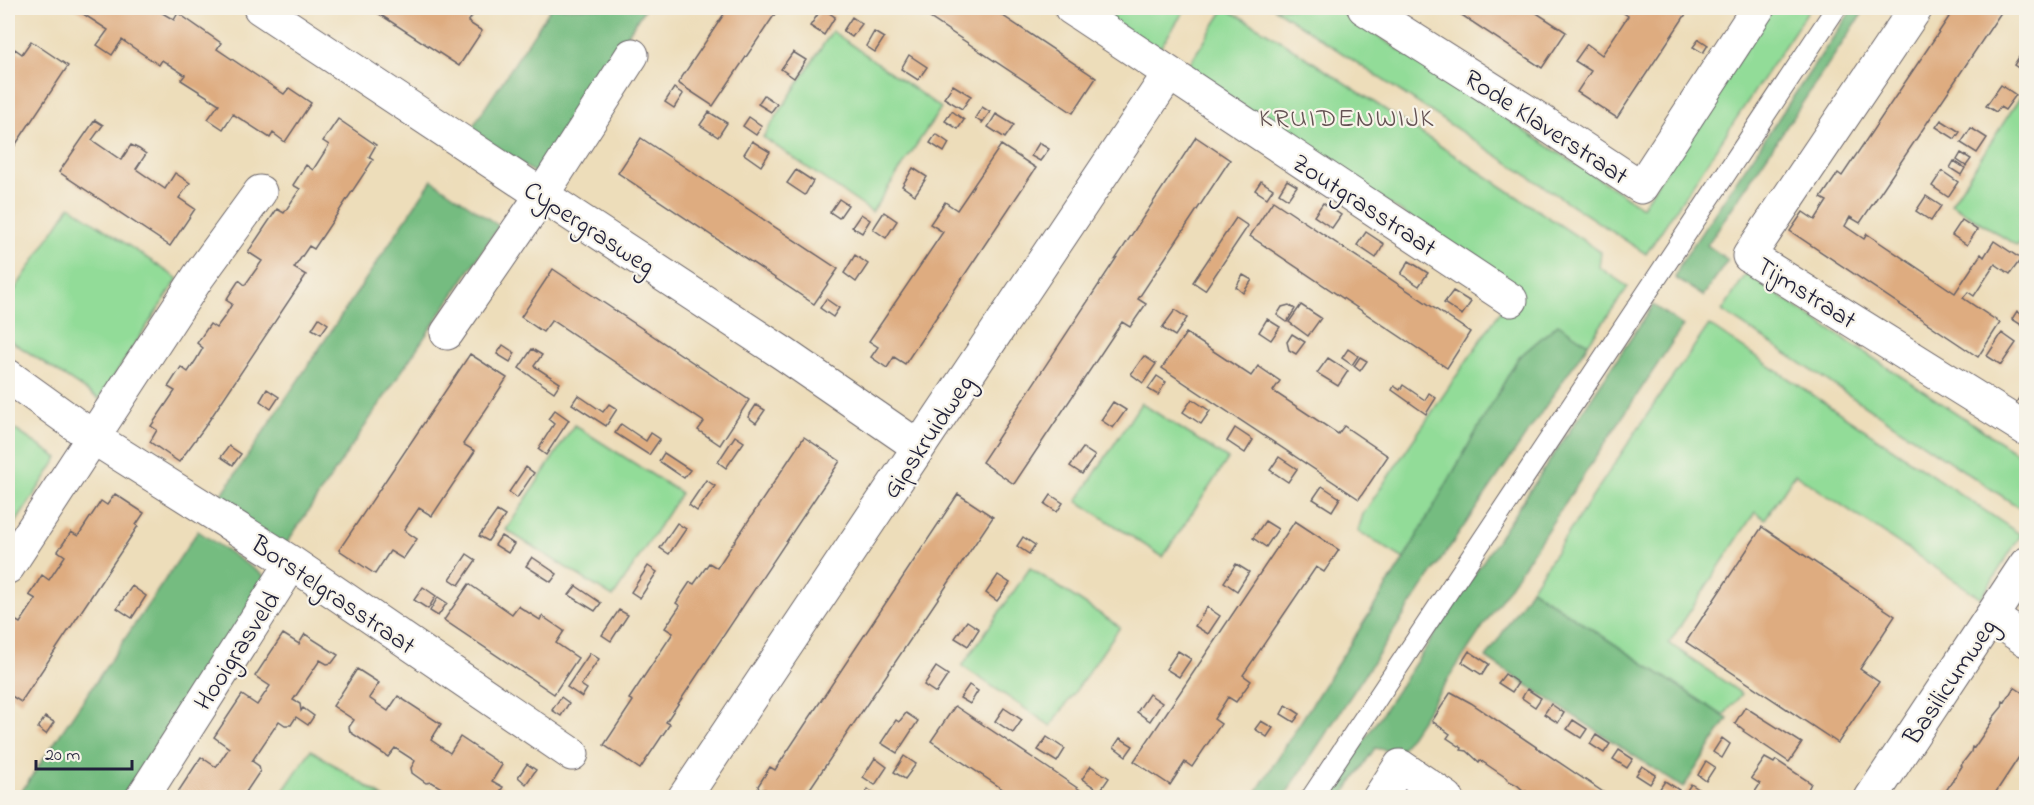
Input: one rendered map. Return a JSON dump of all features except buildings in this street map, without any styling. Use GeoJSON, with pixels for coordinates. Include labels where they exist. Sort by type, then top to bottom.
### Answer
{"type":"FeatureCollection","features":[{"type":"Feature","properties":{"kind":"street","name":"Cypergrasweg"},"geometry":{"type":"LineString","coordinates":[[260,8],[784,354],[919,447]]}},
{"type":"Feature","properties":{"kind":"street","name":"Zoutgrasstraat"},"geometry":{"type":"LineString","coordinates":[[1071,8],[1511,300]]}},
{"type":"Feature","properties":{"kind":"street","name":"Rode Klaverstraat"},"geometry":{"type":"LineString","coordinates":[[1364,8],[1641,187],[1758,8]]}},
{"type":"Feature","properties":{"kind":"street","name":"Tijmstraat"},"geometry":{"type":"LineString","coordinates":[[1916,8],[1749,256],[2026,429]]}},
{"type":"Feature","properties":{"kind":"street"},"geometry":{"type":"LineString","coordinates":[[447,333],[542,195],[632,54]]}},
{"type":"Feature","properties":{"kind":"street","name":"Gipskruidweg"},"geometry":{"type":"LineString","coordinates":[[684,798],[1169,74]]}},
{"type":"Feature","properties":{"kind":"street"},"geometry":{"type":"LineString","coordinates":[[8,567],[198,277],[260,192]]}},
{"type":"Feature","properties":{"kind":"street","name":"Borstelgrasstraat"},"geometry":{"type":"LineString","coordinates":[[8,376],[94,438],[292,563],[572,754]]}},
{"type":"Feature","properties":{"kind":"street","name":"Hooigrasveld"},"geometry":{"type":"LineString","coordinates":[[142,798],[292,563]]}},
{"type":"Feature","properties":{"kind":"street","name":"Basilicumweg"},"geometry":{"type":"LineString","coordinates":[[1871,798],[2026,564]]}},
{"type":"Feature","properties":{"kind":"street"},"geometry":{"type":"LineString","coordinates":[[1992,617],[2026,640]]}},
{"type":"Feature","properties":{"kind":"street"},"geometry":{"type":"LineString","coordinates":[[1379,798],[1400,766],[1447,798]]}},
{"type":"Feature","properties":{"kind":"lane"},"geometry":{"type":"LineString","coordinates":[[1311,798],[1836,8]]}},
{"type":"Feature","properties":{"kind":"green space"},"geometry":{"type":"Polygon","coordinates":[[[551,8],[645,8],[536,174],[471,129],[551,8]]]}},
{"type":"Feature","properties":{"kind":"green space"},"geometry":{"type":"Polygon","coordinates":[[[1093,8],[1186,8],[1158,51],[1093,8]]]}},
{"type":"Feature","properties":{"kind":"green space"},"geometry":{"type":"Polygon","coordinates":[[[1225,8],[1275,37],[1601,252],[1599,267],[1628,287],[1588,344],[1558,324],[1518,358],[1404,559],[1358,531],[1363,514],[1516,288],[1186,69],[1225,8]]]}},
{"type":"Feature","properties":{"kind":"green space"},"geometry":{"type":"Polygon","coordinates":[[[1274,8],[1335,8],[1642,207],[1772,8],[1810,8],[1646,254],[1274,8]]]}},
{"type":"Feature","properties":{"kind":"green space"},"geometry":{"type":"Polygon","coordinates":[[[1853,8],[1866,8],[1707,245],[1728,260],[1703,296],[1675,278],[1681,263],[1853,8]]]}},
{"type":"Feature","properties":{"kind":"green space"},"geometry":{"type":"Polygon","coordinates":[[[832,31],[941,108],[872,212],[763,137],[832,31]]]}},
{"type":"Feature","properties":{"kind":"green space"},"geometry":{"type":"Polygon","coordinates":[[[2026,88],[2026,232],[2017,246],[1951,204],[2026,88]]]}},
{"type":"Feature","properties":{"kind":"green space"},"geometry":{"type":"Polygon","coordinates":[[[432,180],[499,226],[282,550],[214,506],[432,180]]]}},
{"type":"Feature","properties":{"kind":"green space"},"geometry":{"type":"Polygon","coordinates":[[[70,206],[178,279],[99,399],[8,339],[8,300],[70,206]]]}},
{"type":"Feature","properties":{"kind":"green space"},"geometry":{"type":"Polygon","coordinates":[[[1746,274],[2026,459],[2026,512],[1722,311],[1746,274]]]}},
{"type":"Feature","properties":{"kind":"green space"},"geometry":{"type":"Polygon","coordinates":[[[1653,305],[1683,326],[1399,753],[1375,748],[1342,797],[1326,798],[1653,305]]]}},
{"type":"Feature","properties":{"kind":"green space"},"geometry":{"type":"Polygon","coordinates":[[[1558,324],[1588,344],[1426,582],[1284,797],[1253,797],[1404,559],[1518,358],[1558,324]]]}},
{"type":"Feature","properties":{"kind":"green space"},"geometry":{"type":"Polygon","coordinates":[[[1709,325],[2021,535],[1981,598],[1795,474],[1765,519],[1755,512],[1669,643],[1742,694],[1723,716],[1531,589],[1709,325]]]}},
{"type":"Feature","properties":{"kind":"green space"},"geometry":{"type":"Polygon","coordinates":[[[1141,403],[1228,459],[1163,557],[1077,501],[1141,403]]]}},
{"type":"Feature","properties":{"kind":"green space"},"geometry":{"type":"Polygon","coordinates":[[[8,425],[58,458],[8,535],[8,425]]]}},
{"type":"Feature","properties":{"kind":"green space"},"geometry":{"type":"Polygon","coordinates":[[[574,425],[681,493],[613,597],[506,530],[574,425]]]}},
{"type":"Feature","properties":{"kind":"green space"},"geometry":{"type":"Polygon","coordinates":[[[198,531],[268,579],[122,797],[17,798],[198,531]]]}},
{"type":"Feature","properties":{"kind":"green space"},"geometry":{"type":"Polygon","coordinates":[[[1030,568],[1120,627],[1051,726],[962,666],[1030,568]]]}},
{"type":"Feature","properties":{"kind":"green space"},"geometry":{"type":"Polygon","coordinates":[[[1531,589],[1728,719],[1683,788],[1486,658],[1531,589]]]}},
{"type":"Feature","properties":{"kind":"green space"},"geometry":{"type":"Polygon","coordinates":[[[311,750],[383,797],[279,797],[311,750]]]}},
{"type":"Feature","properties":{"kind":"district","name":"KRUIDENWIJK"},"geometry":{"type":"Point","coordinates":[1347,117]}}]}
